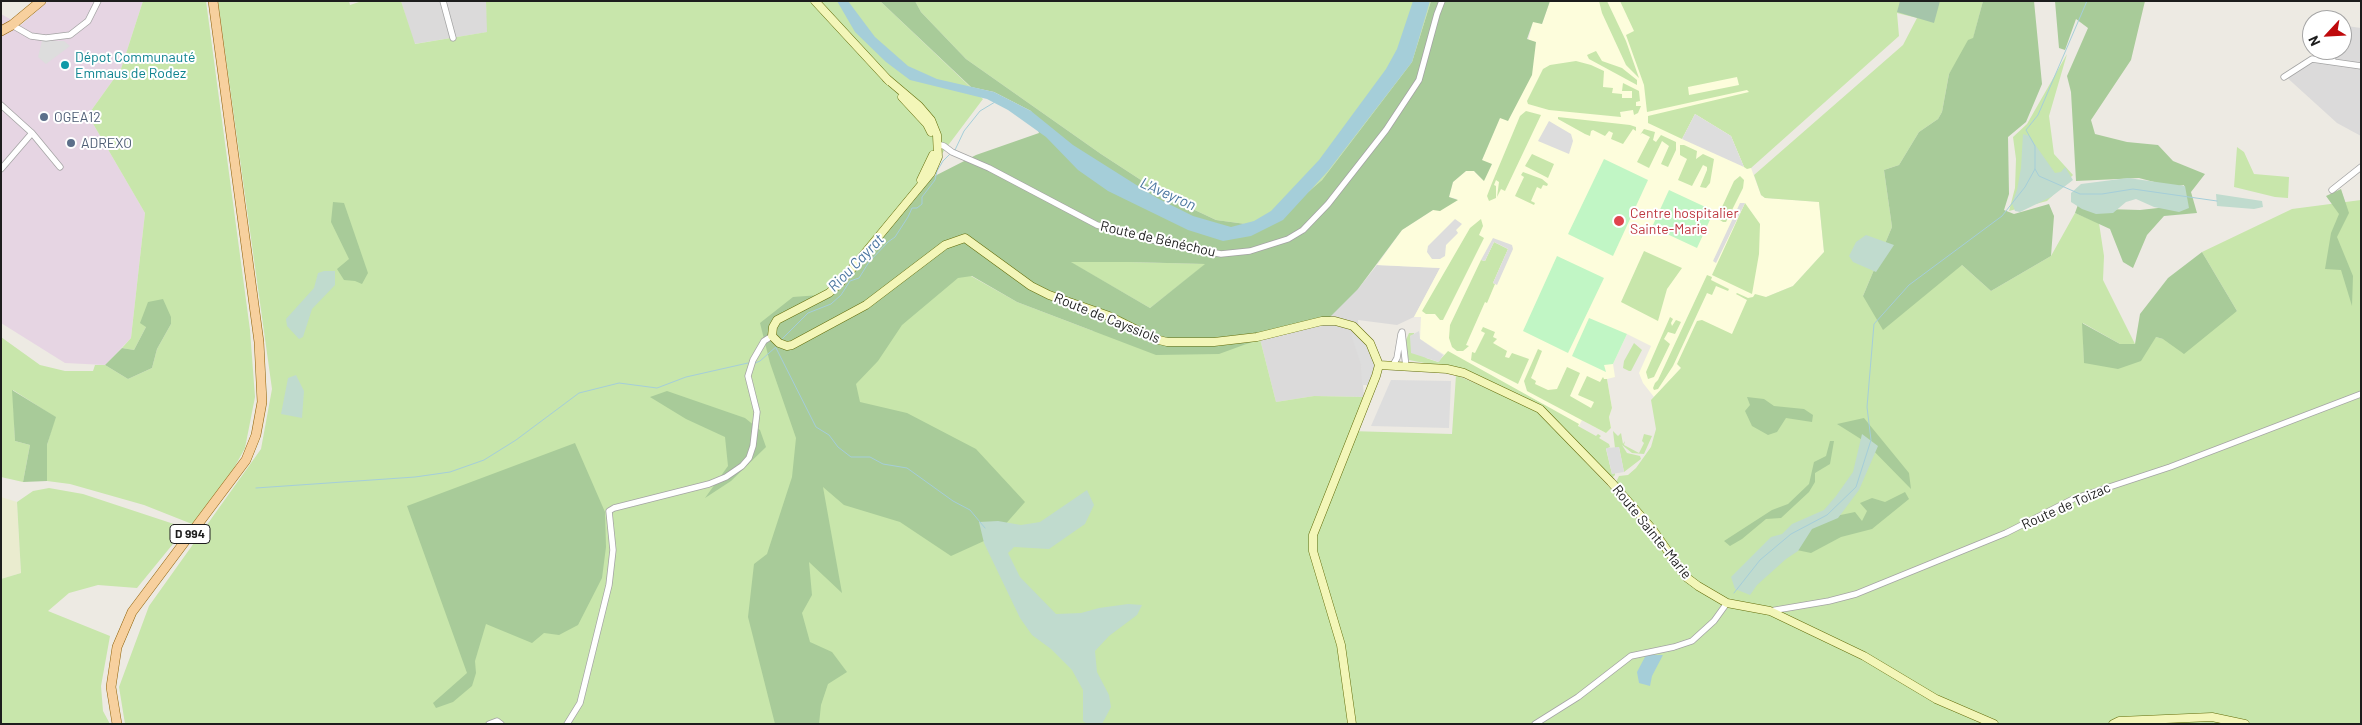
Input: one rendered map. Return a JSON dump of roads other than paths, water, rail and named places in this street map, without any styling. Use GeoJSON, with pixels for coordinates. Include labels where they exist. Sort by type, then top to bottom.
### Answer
{"type":"FeatureCollection","features":[{"type":"Feature","properties":{"kind":"main road"},"geometry":{"type":"LineString","coordinates":[[6,27],[40,1]]}},
{"type":"Feature","properties":{"kind":"main road","name":"D 994"},"geometry":{"type":"LineString","coordinates":[[116,724],[111,687],[117,647],[132,612],[246,460],[256,435],[262,402],[259,342],[213,1]]}},
{"type":"Feature","properties":{"kind":"street"},"geometry":{"type":"LineString","coordinates":[[6,27],[31,36],[46,38],[70,35],[88,21],[98,1]]}},
{"type":"Feature","properties":{"kind":"street"},"geometry":{"type":"LineString","coordinates":[[443,1],[453,38]]}},
{"type":"Feature","properties":{"kind":"street"},"geometry":{"type":"LineString","coordinates":[[567,724],[580,703],[609,585],[613,550],[609,511],[614,508],[709,484],[726,477],[742,466],[753,446],[757,412],[748,376],[752,363],[764,341],[774,337],[773,327],[778,320],[829,293],[842,282],[917,187],[937,144],[927,124],[815,1]]}},
{"type":"Feature","properties":{"kind":"street","name":"Route de Bénéchou"},"geometry":{"type":"LineString","coordinates":[[937,144],[989,168],[1106,228],[1221,254],[1250,251],[1288,239],[1303,230],[1328,204],[1386,130],[1419,80],[1442,1]]}},
{"type":"Feature","properties":{"kind":"street"},"geometry":{"type":"LineString","coordinates":[[2284,76],[2312,59],[2361,66]]}},
{"type":"Feature","properties":{"kind":"street"},"geometry":{"type":"LineString","coordinates":[[1,105],[32,133],[60,167]]}},
{"type":"Feature","properties":{"kind":"street"},"geometry":{"type":"LineString","coordinates":[[1,169],[32,133]]}},
{"type":"Feature","properties":{"kind":"street"},"geometry":{"type":"LineString","coordinates":[[2332,190],[2361,168]]}},
{"type":"Feature","properties":{"kind":"street","name":"Route de Cayssiols"},"geometry":{"type":"LineString","coordinates":[[774,337],[783,344],[792,345],[866,305],[945,245],[965,238],[1031,286],[1049,295],[1110,316],[1155,339],[1167,342],[1214,342],[1257,337],[1335,320],[1353,326],[1362,333],[1376,352],[1379,365]]}},
{"type":"Feature","properties":{"kind":"street"},"geometry":{"type":"LineString","coordinates":[[1393,366],[1397,358],[1402,332],[1406,366]]}},
{"type":"Feature","properties":{"kind":"street"},"geometry":{"type":"LineString","coordinates":[[1352,724],[1341,645],[1313,551],[1313,535],[1379,365]]}},
{"type":"Feature","properties":{"kind":"street","name":"Route Sainte-Marie"},"geometry":{"type":"LineString","coordinates":[[1379,365],[1447,369],[1464,373],[1540,409],[1601,471],[1641,516],[1686,577],[1727,603],[1770,611],[1864,656],[1936,699],[1993,723]]}},
{"type":"Feature","properties":{"kind":"street","name":"Route de Toizac"},"geometry":{"type":"LineString","coordinates":[[1770,611],[1829,601],[1856,594],[2006,533],[2073,499],[2170,467],[2361,394]]}},
{"type":"Feature","properties":{"kind":"street"},"geometry":{"type":"LineString","coordinates":[[1535,724],[1578,696],[1631,656],[1674,647],[1692,640],[1714,621],[1727,603]]}},
{"type":"Feature","properties":{"kind":"street"},"geometry":{"type":"LineString","coordinates":[[2113,724],[2119,721],[2212,717],[2245,724]]}},
{"type":"Feature","properties":{"kind":"street"},"geometry":{"type":"LineString","coordinates":[[489,724],[497,721],[501,724]]}},
{"type":"Feature","properties":{"kind":"water"},"geometry":{"type":"Polygon","coordinates":[[[837,1],[848,1],[875,37],[908,66],[937,79],[994,92],[1031,111],[1073,145],[1157,198],[1193,216],[1231,227],[1254,221],[1271,211],[1319,160],[1386,69],[1397,49],[1413,1],[1430,1],[1412,62],[1328,171],[1283,220],[1251,236],[1223,241],[1188,230],[1108,191],[1078,170],[1046,137],[1008,110],[987,99],[910,80],[886,62],[855,32],[837,1]]]}},
{"type":"Feature","properties":{"kind":"water"},"geometry":{"type":"Polygon","coordinates":[[[1646,655],[1663,655],[1652,676],[1650,686],[1639,683],[1637,672],[1646,655]]]}},
{"type":"Feature","properties":{"kind":"waterway"},"geometry":{"type":"LineString","coordinates":[[1734,593],[1760,560],[1791,534],[1827,515],[1856,487],[1871,440],[1867,407],[1874,324],[1909,285],[2002,216],[2025,187],[2035,169],[2035,146],[2026,130],[2038,115],[2087,1]]}},
{"type":"Feature","properties":{"kind":"waterway"},"geometry":{"type":"LineString","coordinates":[[955,150],[964,131],[980,111],[995,102]]}},
{"type":"Feature","properties":{"kind":"waterway","name":"Riou Cayrat"},"geometry":{"type":"LineString","coordinates":[[781,340],[808,313],[831,304],[841,295],[850,281],[859,278],[869,262],[895,237],[912,208],[917,208],[922,204],[922,197],[935,180],[937,171],[943,161],[950,154]]}},
{"type":"Feature","properties":{"kind":"waterway"},"geometry":{"type":"LineString","coordinates":[[2035,169],[2039,176],[2080,194],[2102,194],[2133,189],[2217,201]]}},
{"type":"Feature","properties":{"kind":"waterway"},"geometry":{"type":"LineString","coordinates":[[755,363],[777,346]]}},
{"type":"Feature","properties":{"kind":"waterway"},"geometry":{"type":"LineString","coordinates":[[776,348],[816,427],[829,435],[838,447],[851,457],[870,457],[883,464],[907,468],[953,501],[970,510],[985,528]]}},
{"type":"Feature","properties":{"kind":"waterway"},"geometry":{"type":"LineString","coordinates":[[256,488],[415,477],[450,472],[484,460],[516,440],[579,393],[619,383],[657,388],[686,377],[748,363]]}},
{"type":"Feature","properties":{"kind":"place","name":"Dépot Communauté Emmaus de Rodez"},"geometry":{"type":"Point","coordinates":[65,65]}},
{"type":"Feature","properties":{"kind":"place","name":"OGEA12"},"geometry":{"type":"Point","coordinates":[44,117]}},
{"type":"Feature","properties":{"kind":"place","name":"ADREXO"},"geometry":{"type":"Point","coordinates":[71,143]}},
{"type":"Feature","properties":{"kind":"place","name":"Centre hospitalier Sainte-Marie"},"geometry":{"type":"Point","coordinates":[1619,221]}},
{"type":"Feature","properties":{"kind":"water label","name":"L'Aveyron"},"geometry":{"type":"Point","coordinates":[1168,194]}}]}
